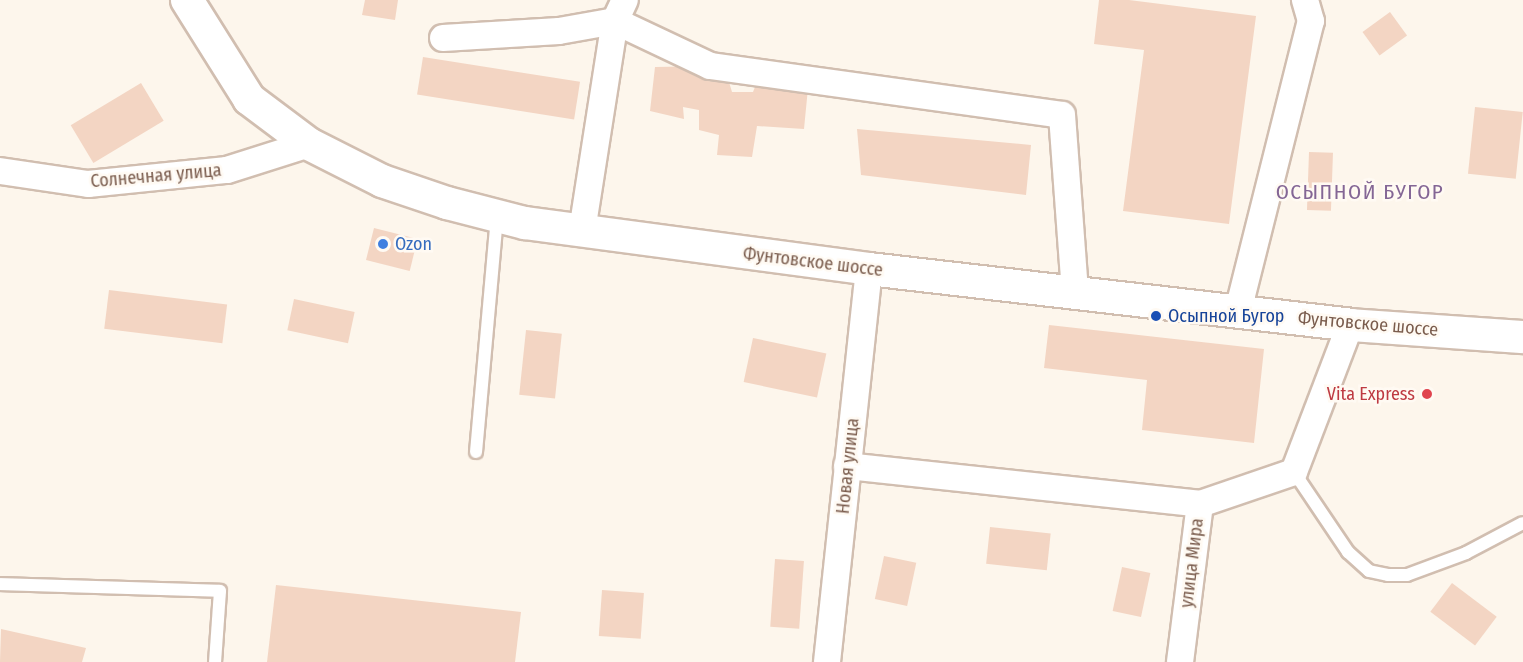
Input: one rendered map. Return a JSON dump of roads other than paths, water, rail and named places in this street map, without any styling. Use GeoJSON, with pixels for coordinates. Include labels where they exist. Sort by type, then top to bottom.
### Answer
{"type":"FeatureCollection","features":[{"type":"Feature","properties":{"kind":"street","name":"Фунтовское шоссе"},"geometry":{"type":"LineString","coordinates":[[187,0],[249,99],[309,144],[382,181],[497,216],[582,231],[869,269],[1350,325],[1523,337]]}},
{"type":"Feature","properties":{"kind":"street"},"geometry":{"type":"LineString","coordinates":[[1238,311],[1311,21],[1305,0]]}},
{"type":"Feature","properties":{"kind":"street"},"geometry":{"type":"LineString","coordinates":[[443,38],[559,31],[620,10]]}},
{"type":"Feature","properties":{"kind":"street"},"geometry":{"type":"LineString","coordinates":[[582,231],[620,10]]}},
{"type":"Feature","properties":{"kind":"street"},"geometry":{"type":"LineString","coordinates":[[620,10],[710,66],[1062,115],[1075,292]]}},
{"type":"Feature","properties":{"kind":"street","name":"Солнечная улица"},"geometry":{"type":"LineString","coordinates":[[0,171],[88,184],[227,170],[309,144]]}},
{"type":"Feature","properties":{"kind":"street","name":"Новая улица"},"geometry":{"type":"LineString","coordinates":[[827,662],[869,269]]}},
{"type":"Feature","properties":{"kind":"street"},"geometry":{"type":"LineString","coordinates":[[1294,472],[1350,325]]}},
{"type":"Feature","properties":{"kind":"street"},"geometry":{"type":"LineString","coordinates":[[848,466],[1200,504]]}},
{"type":"Feature","properties":{"kind":"street","name":"улица Мира"},"geometry":{"type":"LineString","coordinates":[[1180,662],[1200,504],[1294,472]]}},
{"type":"Feature","properties":{"kind":"lane"},"geometry":{"type":"LineString","coordinates":[[476,452],[497,216]]}},
{"type":"Feature","properties":{"kind":"lane"},"geometry":{"type":"LineString","coordinates":[[1294,472],[1348,552],[1370,571],[1388,575],[1407,575],[1466,553],[1523,523]]}},
{"type":"Feature","properties":{"kind":"lane"},"geometry":{"type":"LineString","coordinates":[[0,584],[220,591],[215,662]]}},
{"type":"Feature","properties":{"kind":"place","name":"Ozon"},"geometry":{"type":"Point","coordinates":[383,244]}},
{"type":"Feature","properties":{"kind":"place","name":"Осыпной Бугор"},"geometry":{"type":"Point","coordinates":[1156,316]}},
{"type":"Feature","properties":{"kind":"place","name":"Vita Express"},"geometry":{"type":"Point","coordinates":[1427,394]}},
{"type":"Feature","properties":{"kind":"district","name":"ОСЫПНОЙ БУГОР"},"geometry":{"type":"Point","coordinates":[1360,192]}}]}
